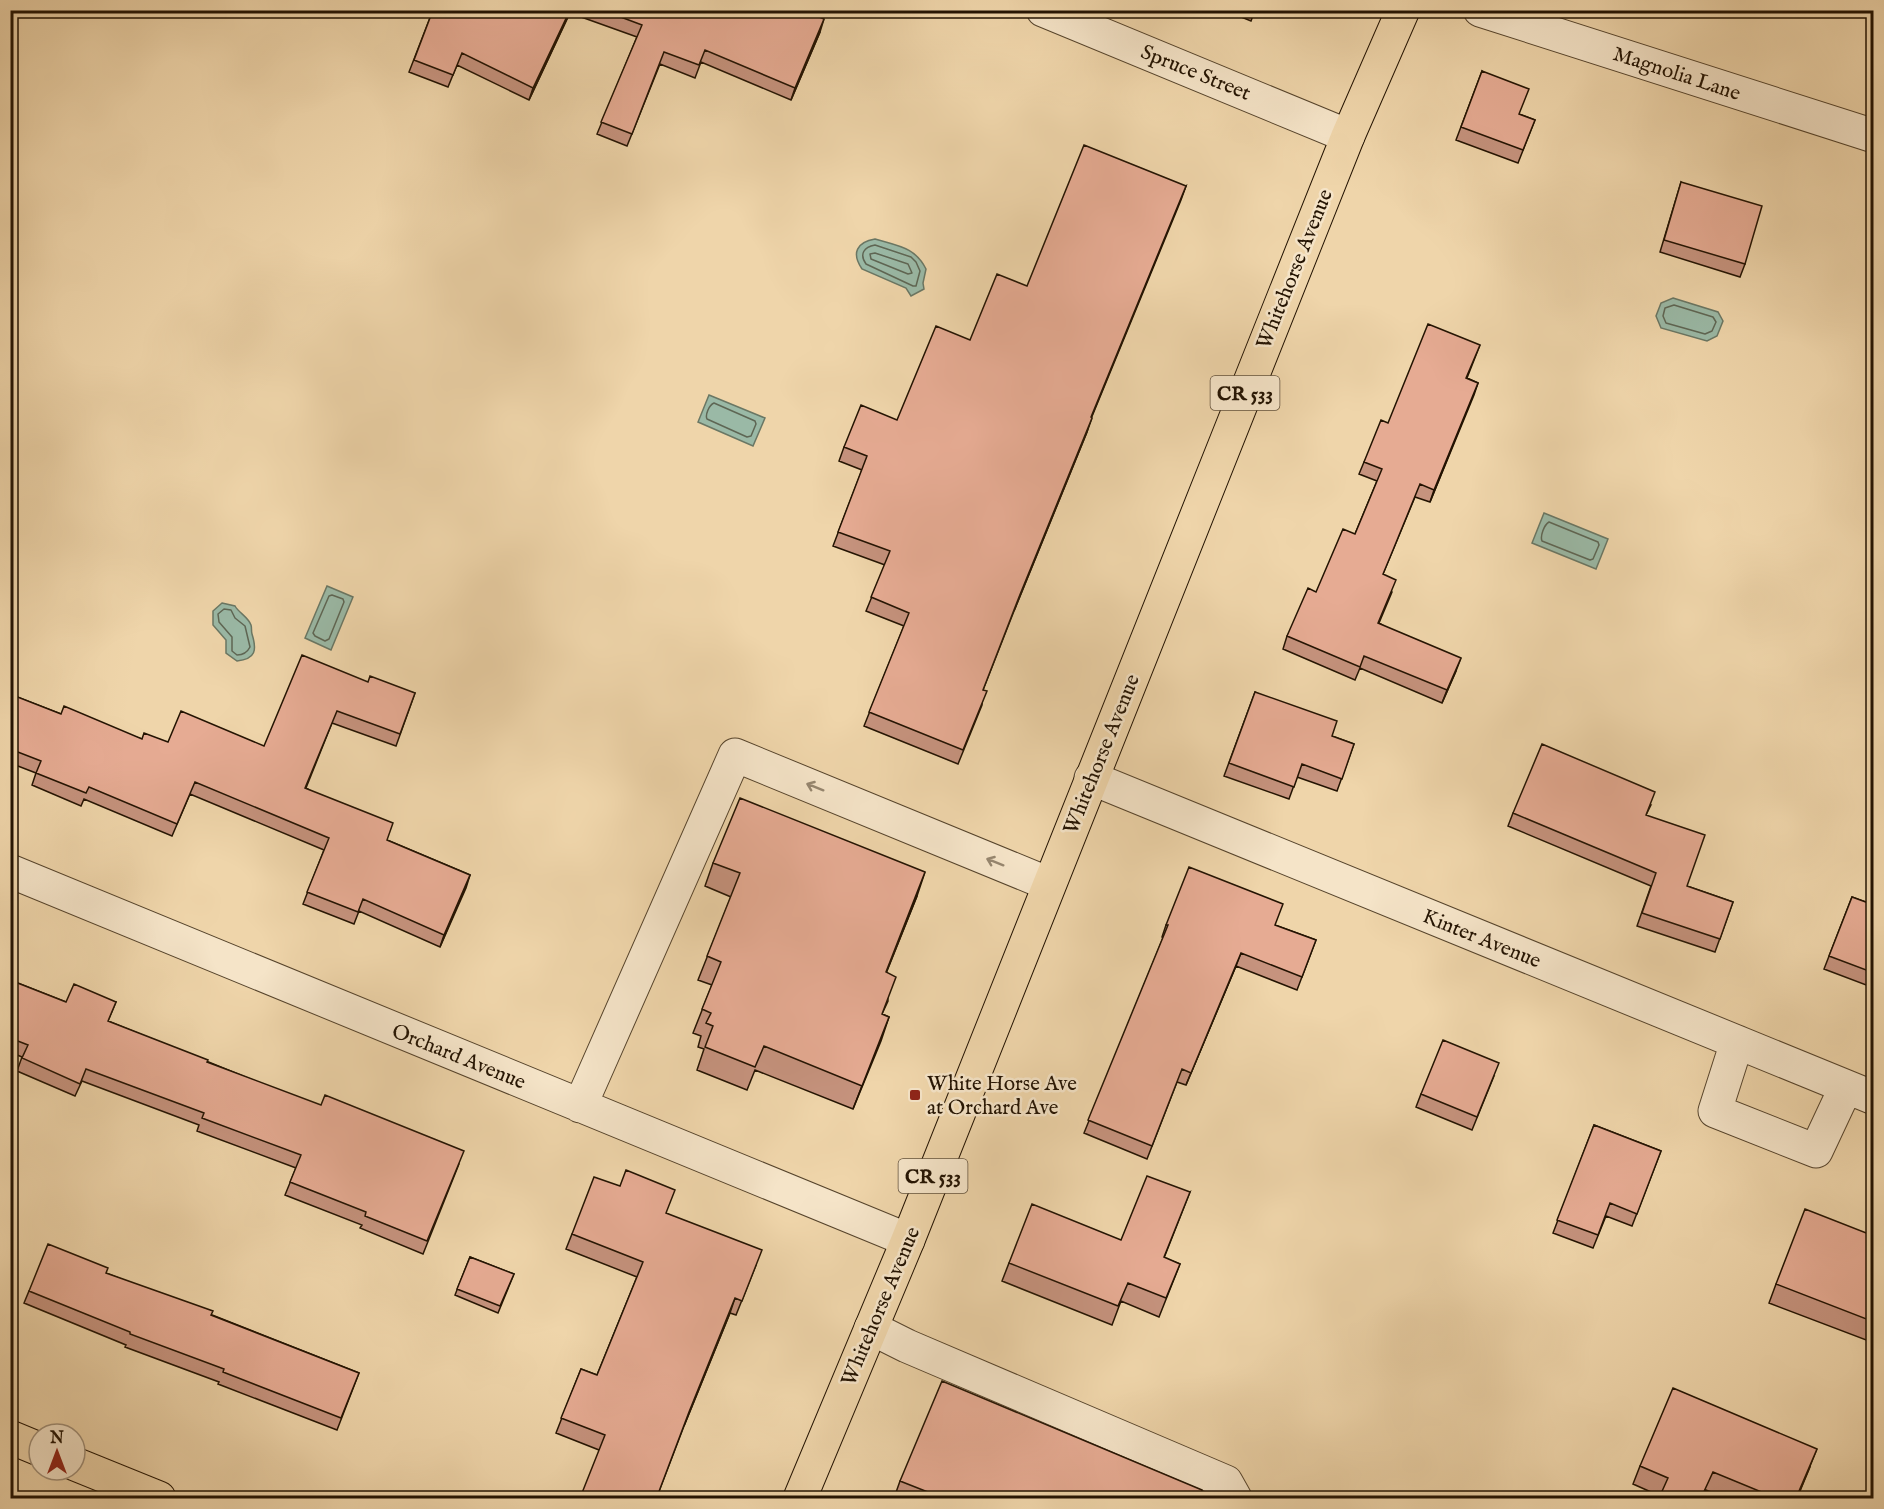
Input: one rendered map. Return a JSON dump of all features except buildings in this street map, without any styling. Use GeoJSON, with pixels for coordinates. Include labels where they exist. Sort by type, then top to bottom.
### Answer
{"type":"FeatureCollection","features":[{"type":"Feature","properties":{"kind":"main road","name":"Whitehorse Avenue"},"geometry":{"type":"LineString","coordinates":[[800,1498],[908,1240],[1348,136],[1403,10]]}},
{"type":"Feature","properties":{"kind":"main road"},"geometry":{"type":"LineString","coordinates":[[10,1437],[27,1444]]}},
{"type":"Feature","properties":{"kind":"main road"},"geometry":{"type":"LineString","coordinates":[[87,1469],[159,1498]]}},
{"type":"Feature","properties":{"kind":"street","name":"Spruce Street"},"geometry":{"type":"LineString","coordinates":[[1043,10],[1348,136]]}},
{"type":"Feature","properties":{"kind":"street","name":"Magnolia Lane"},"geometry":{"type":"LineString","coordinates":[[1480,10],[1874,136]]}},
{"type":"Feature","properties":{"kind":"street"},"geometry":{"type":"LineString","coordinates":[[580,1106],[735,755],[1049,884]]}},
{"type":"Feature","properties":{"kind":"street","name":"Kinter Avenue"},"geometry":{"type":"LineString","coordinates":[[1091,778],[1860,1092]]}},
{"type":"Feature","properties":{"kind":"street","name":"Orchard Avenue"},"geometry":{"type":"LineString","coordinates":[[10,871],[908,1240]]}},
{"type":"Feature","properties":{"kind":"street"},"geometry":{"type":"LineString","coordinates":[[1737,1042],[1715,1111],[1816,1151],[1860,1092]]}},
{"type":"Feature","properties":{"kind":"street"},"geometry":{"type":"LineString","coordinates":[[871,1328],[907,1346],[1226,1482],[1235,1498]]}},
{"type":"Feature","properties":{"kind":"water"},"geometry":{"type":"Polygon","coordinates":[[[875,239],[905,248],[917,256],[926,269],[924,289],[911,296],[906,288],[862,269],[857,258],[858,249],[869,240],[875,239]]]}},
{"type":"Feature","properties":{"kind":"water"},"geometry":{"type":"Polygon","coordinates":[[[1673,298],[1718,312],[1723,321],[1717,336],[1707,341],[1661,328],[1656,316],[1661,303],[1673,298]]]}},
{"type":"Feature","properties":{"kind":"water"},"geometry":{"type":"Polygon","coordinates":[[[709,395],[765,418],[753,446],[698,422],[709,395]]]}},
{"type":"Feature","properties":{"kind":"water"},"geometry":{"type":"Polygon","coordinates":[[[1544,513],[1608,539],[1596,569],[1532,543],[1544,513]]]}},
{"type":"Feature","properties":{"kind":"water"},"geometry":{"type":"Polygon","coordinates":[[[327,586],[353,597],[331,650],[305,638],[327,586]]]}},
{"type":"Feature","properties":{"kind":"water"},"geometry":{"type":"Polygon","coordinates":[[[222,603],[235,606],[251,625],[254,653],[248,658],[237,661],[226,653],[226,640],[213,625],[213,611],[222,603]]]}},
{"type":"Feature","properties":{"kind":"place","name":"White Horse Ave at Orchard Ave"},"geometry":{"type":"Point","coordinates":[915,1095]}}]}
